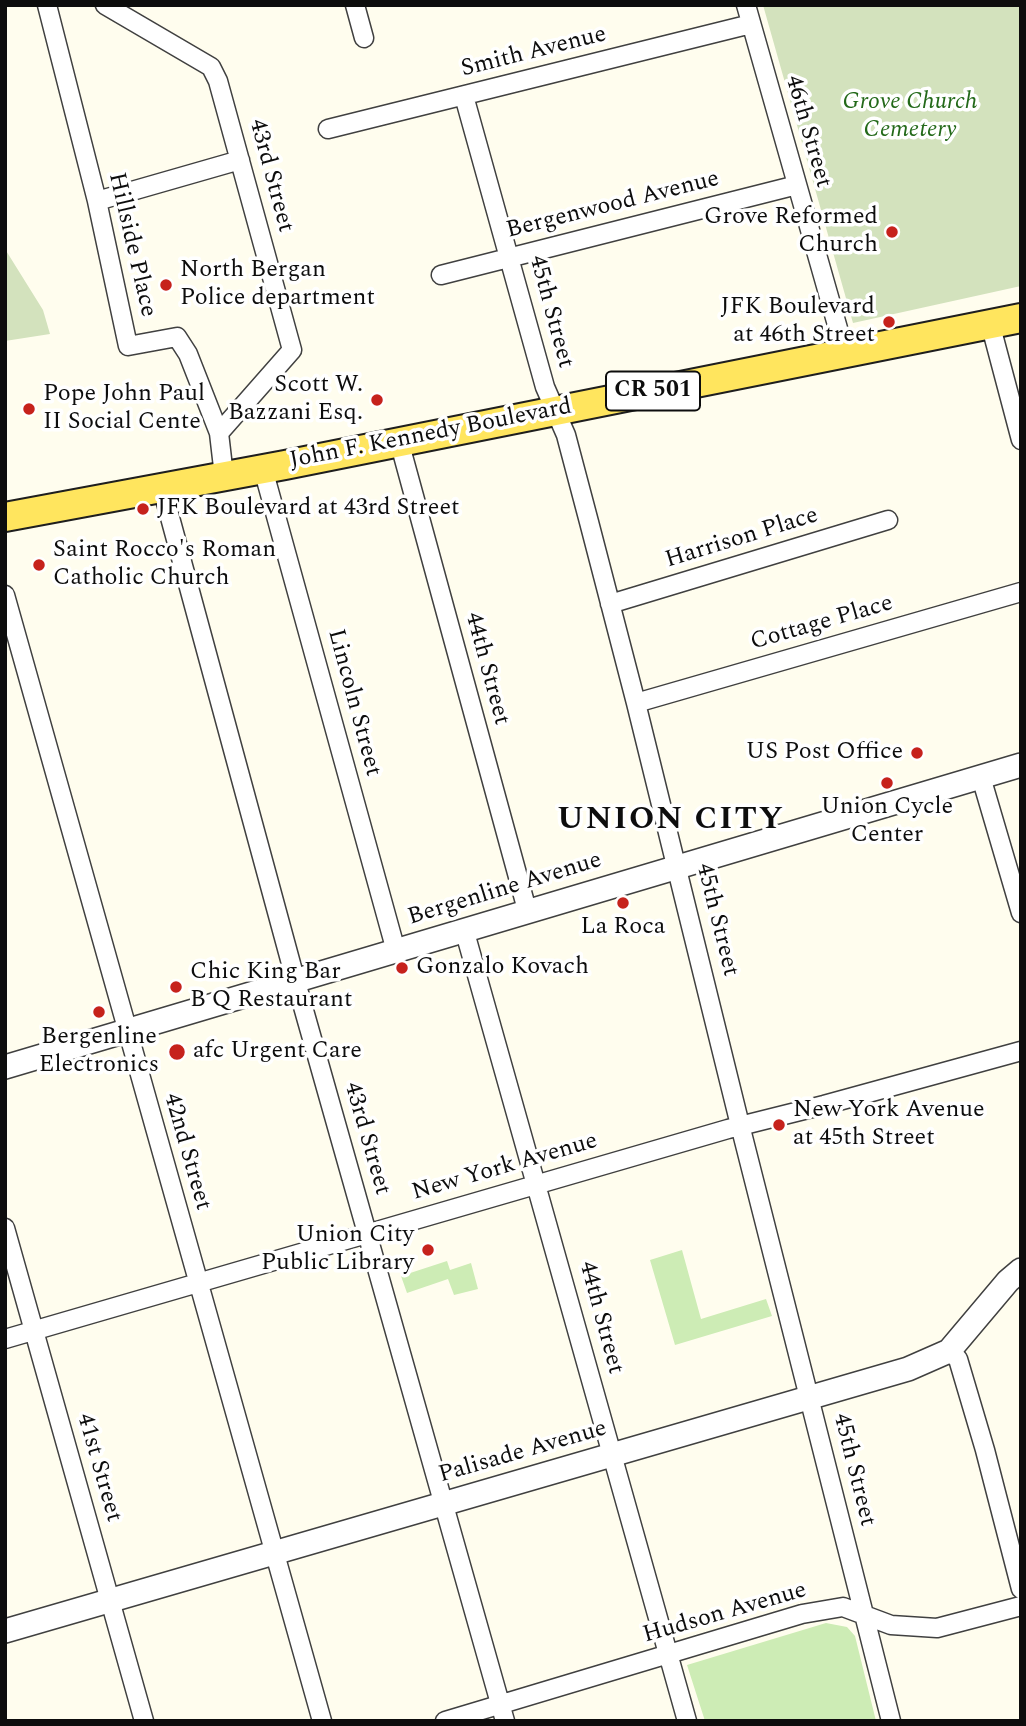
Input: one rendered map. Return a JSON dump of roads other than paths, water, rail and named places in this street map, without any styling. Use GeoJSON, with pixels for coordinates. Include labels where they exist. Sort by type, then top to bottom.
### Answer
{"type":"FeatureCollection","features":[{"type":"Feature","properties":{"kind":"main road","name":"John F. Kennedy Boulevard"},"geometry":{"type":"LineString","coordinates":[[5,517],[263,469],[1021,318]]}},
{"type":"Feature","properties":{"kind":"street","name":"Hillside Place"},"geometry":{"type":"LineString","coordinates":[[47,5],[97,201],[128,346],[177,337],[188,354],[219,433]]}},
{"type":"Feature","properties":{"kind":"street","name":"43rd Street"},"geometry":{"type":"LineString","coordinates":[[105,5],[211,67],[218,81],[292,350],[219,433]]}},
{"type":"Feature","properties":{"kind":"street"},"geometry":{"type":"LineString","coordinates":[[355,5],[363,38]]}},
{"type":"Feature","properties":{"kind":"street","name":"46th Street"},"geometry":{"type":"LineString","coordinates":[[746,5],[845,353]]}},
{"type":"Feature","properties":{"kind":"street","name":"Smith Avenue"},"geometry":{"type":"LineString","coordinates":[[328,129],[751,24]]}},
{"type":"Feature","properties":{"kind":"street","name":"45th Street"},"geometry":{"type":"LineString","coordinates":[[464,96],[545,387],[566,435],[678,867],[740,1125],[891,1721]]}},
{"type":"Feature","properties":{"kind":"street"},"geometry":{"type":"LineString","coordinates":[[97,201],[240,160]]}},
{"type":"Feature","properties":{"kind":"street","name":"Bergenwood Avenue"},"geometry":{"type":"LineString","coordinates":[[441,275],[797,185]]}},
{"type":"Feature","properties":{"kind":"street"},"geometry":{"type":"LineString","coordinates":[[990,323],[1021,440]]}},
{"type":"Feature","properties":{"kind":"street"},"geometry":{"type":"LineString","coordinates":[[219,433],[224,476]]}},
{"type":"Feature","properties":{"kind":"street","name":"44th Street"},"geometry":{"type":"LineString","coordinates":[[399,441],[527,910]]}},
{"type":"Feature","properties":{"kind":"street","name":"Lincoln Street"},"geometry":{"type":"LineString","coordinates":[[263,469],[396,951]]}},
{"type":"Feature","properties":{"kind":"street","name":"43rd Street"},"geometry":{"type":"LineString","coordinates":[[162,488],[296,982],[503,1713]]}},
{"type":"Feature","properties":{"kind":"street","name":"Harrison Place"},"geometry":{"type":"LineString","coordinates":[[610,604],[888,520]]}},
{"type":"Feature","properties":{"kind":"street","name":"Cottage Place"},"geometry":{"type":"LineString","coordinates":[[636,703],[1021,592]]}},
{"type":"Feature","properties":{"kind":"street","name":"42nd Street"},"geometry":{"type":"LineString","coordinates":[[5,595],[322,1721]]}},
{"type":"Feature","properties":{"kind":"street","name":"Bergenline Avenue"},"geometry":{"type":"LineString","coordinates":[[5,1066],[296,982],[527,910],[1021,765]]}},
{"type":"Feature","properties":{"kind":"street"},"geometry":{"type":"LineString","coordinates":[[981,777],[1021,913]]}},
{"type":"Feature","properties":{"kind":"street","name":"44th Street"},"geometry":{"type":"LineString","coordinates":[[464,929],[687,1721]]}},
{"type":"Feature","properties":{"kind":"street","name":"New York Avenue"},"geometry":{"type":"LineString","coordinates":[[5,1339],[740,1125],[837,1102],[1021,1051]]}},
{"type":"Feature","properties":{"kind":"street","name":"41st Street"},"geometry":{"type":"LineString","coordinates":[[5,1228],[144,1721]]}},
{"type":"Feature","properties":{"kind":"street","name":"Palisade Avenue"},"geometry":{"type":"LineString","coordinates":[[5,1631],[908,1370],[949,1351],[1008,1281],[1021,1270]]}},
{"type":"Feature","properties":{"kind":"street"},"geometry":{"type":"LineString","coordinates":[[949,1351],[958,1359],[962,1372],[1021,1589]]}},
{"type":"Feature","properties":{"kind":"street","name":"Hudson Avenue"},"geometry":{"type":"LineString","coordinates":[[445,1721],[503,1713],[668,1656],[802,1614],[843,1607],[891,1625],[937,1628],[1021,1606]]}},
{"type":"Feature","properties":{"kind":"place","name":"Grove Reformed Church"},"geometry":{"type":"Point","coordinates":[892,232]}},
{"type":"Feature","properties":{"kind":"place","name":"North Bergan Police department"},"geometry":{"type":"Point","coordinates":[166,285]}},
{"type":"Feature","properties":{"kind":"place","name":"JFK Boulevard at 46th Street"},"geometry":{"type":"Point","coordinates":[889,322]}},
{"type":"Feature","properties":{"kind":"place","name":"Scott W. Bazzani Esq."},"geometry":{"type":"Point","coordinates":[377,400]}},
{"type":"Feature","properties":{"kind":"place","name":"Pope John Paul II Social Cente"},"geometry":{"type":"Point","coordinates":[29,409]}},
{"type":"Feature","properties":{"kind":"place","name":"JFK Boulevard at 43rd Street"},"geometry":{"type":"Point","coordinates":[143,509]}},
{"type":"Feature","properties":{"kind":"place","name":"Saint Rocco's Roman Catholic Church"},"geometry":{"type":"Point","coordinates":[39,565]}},
{"type":"Feature","properties":{"kind":"place","name":"US Post Office"},"geometry":{"type":"Point","coordinates":[917,753]}},
{"type":"Feature","properties":{"kind":"place","name":"Union Cycle Center"},"geometry":{"type":"Point","coordinates":[887,783]}},
{"type":"Feature","properties":{"kind":"place","name":"La Roca"},"geometry":{"type":"Point","coordinates":[623,903]}},
{"type":"Feature","properties":{"kind":"place","name":"Gonzalo Kovach"},"geometry":{"type":"Point","coordinates":[402,968]}},
{"type":"Feature","properties":{"kind":"place","name":"Chic King Bar B Q Restaurant"},"geometry":{"type":"Point","coordinates":[176,987]}},
{"type":"Feature","properties":{"kind":"place","name":"Bergenline Electronics"},"geometry":{"type":"Point","coordinates":[99,1012]}},
{"type":"Feature","properties":{"kind":"place","name":"afc Urgent Care"},"geometry":{"type":"Point","coordinates":[177,1052]}},
{"type":"Feature","properties":{"kind":"place","name":"New York Avenue at 45th Street"},"geometry":{"type":"Point","coordinates":[779,1125]}},
{"type":"Feature","properties":{"kind":"place","name":"Union City Public Library"},"geometry":{"type":"Point","coordinates":[428,1250]}},
{"type":"Feature","properties":{"kind":"district","name":"UNION CITY"},"geometry":{"type":"Point","coordinates":[671,822]}},
{"type":"Feature","properties":{"kind":"park label","name":"Grove Church Cemetery"},"geometry":{"type":"Point","coordinates":[910,117]}}]}
